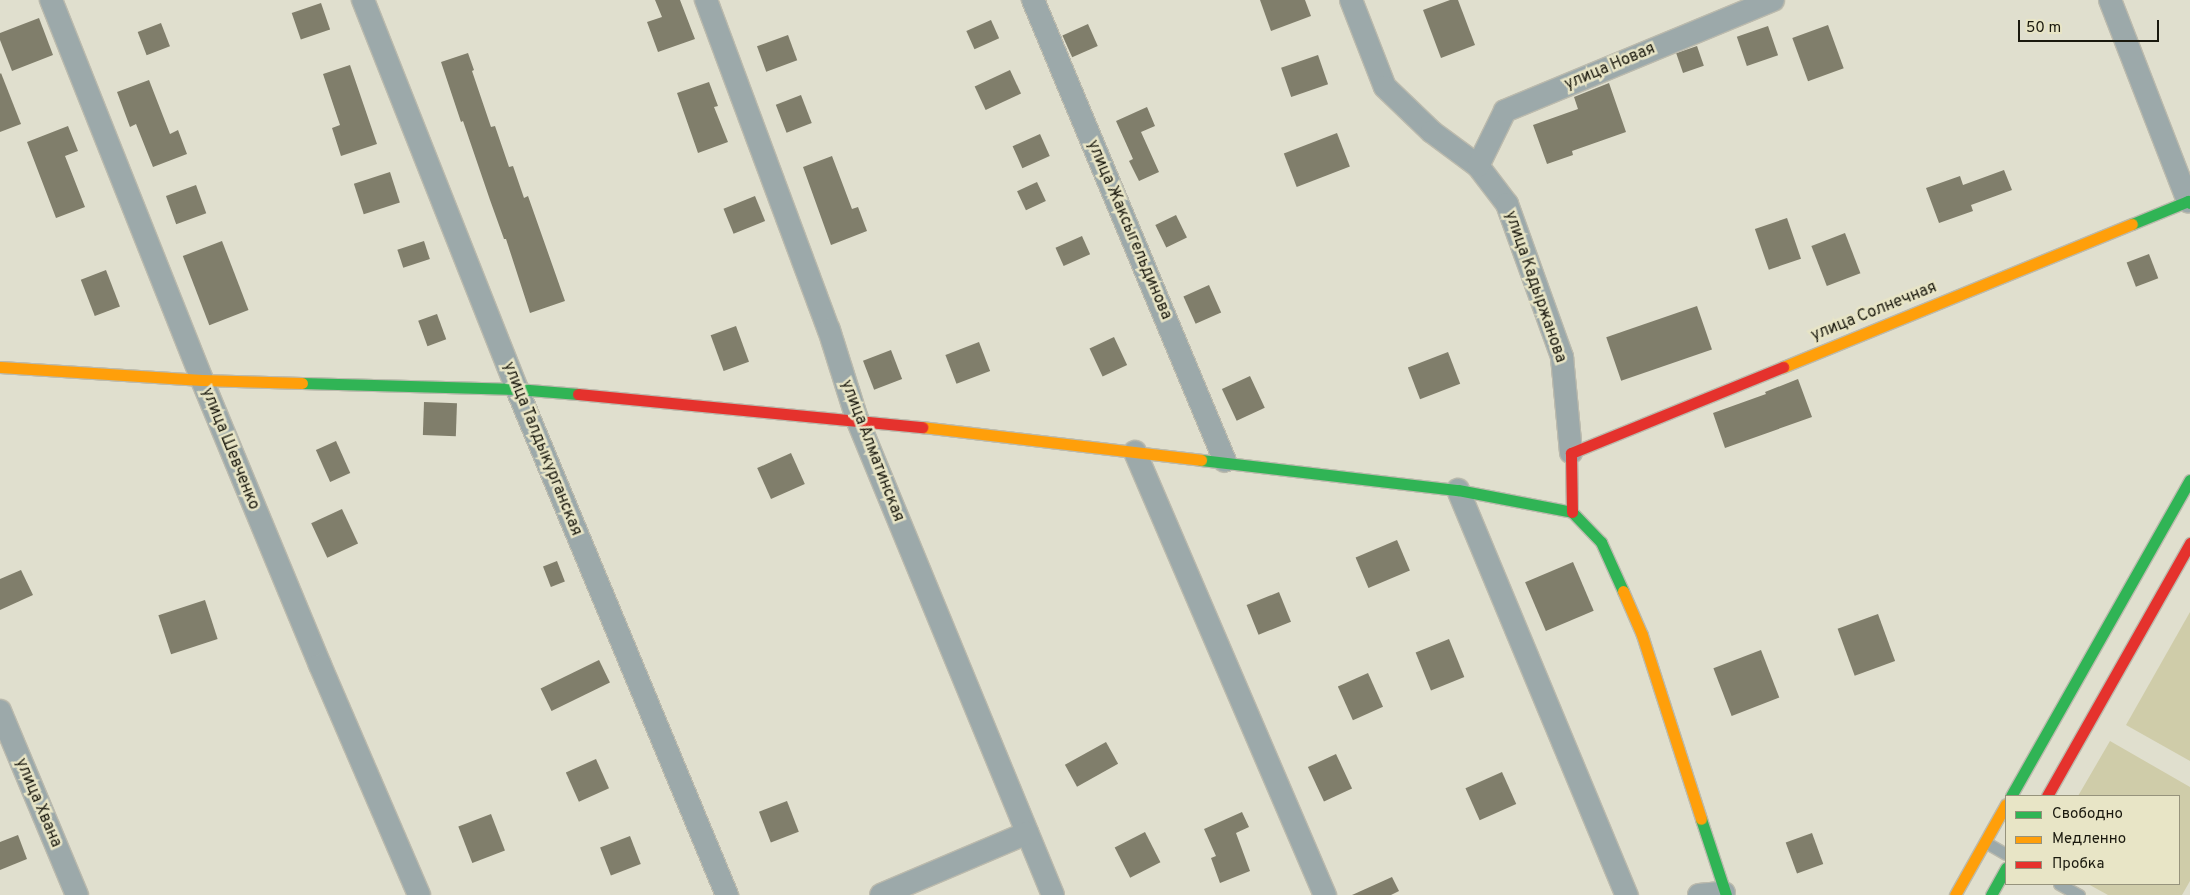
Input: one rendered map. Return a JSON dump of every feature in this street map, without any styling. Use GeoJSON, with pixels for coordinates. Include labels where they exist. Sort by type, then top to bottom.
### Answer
{"type":"FeatureCollection","features":[{"type":"Feature","properties":{"kind":"street","name":"улица Шевченко"},"geometry":{"type":"LineString","coordinates":[[50,0],[202,380],[320,665],[419,895]]}},
{"type":"Feature","properties":{"kind":"street","name":"улица Талдыкурганская"},"geometry":{"type":"LineString","coordinates":[[363,0],[517,389],[727,895]]}},
{"type":"Feature","properties":{"kind":"street","name":"улица Алматинская"},"geometry":{"type":"LineString","coordinates":[[706,0],[829,330],[856,419],[1053,895]]}},
{"type":"Feature","properties":{"kind":"street","name":"улица Жаксыгельдинова"},"geometry":{"type":"LineString","coordinates":[[1033,0],[1225,461]]}},
{"type":"Feature","properties":{"kind":"street","name":"улица Кадыржанова"},"geometry":{"type":"LineString","coordinates":[[1351,0],[1386,86],[1432,132],[1478,166],[1507,204],[1562,357],[1571,452],[1572,512]]}},
{"type":"Feature","properties":{"kind":"street"},"geometry":{"type":"LineString","coordinates":[[2110,0],[2189,202]]}},
{"type":"Feature","properties":{"kind":"street","name":"улица Новая"},"geometry":{"type":"LineString","coordinates":[[1478,166],[1505,111],[1760,2]]}},
{"type":"Feature","properties":{"kind":"street","name":"улица Солнечная"},"geometry":{"type":"LineString","coordinates":[[1571,452],[2189,202]]}},
{"type":"Feature","properties":{"kind":"street"},"geometry":{"type":"LineString","coordinates":[[0,367],[202,380],[517,389],[856,419],[1225,461],[1458,490],[1572,512],[1601,542],[1642,635],[1725,894],[1699,895]]}},
{"type":"Feature","properties":{"kind":"street"},"geometry":{"type":"LineString","coordinates":[[1135,452],[1325,895]]}},
{"type":"Feature","properties":{"kind":"street"},"geometry":{"type":"LineString","coordinates":[[2012,795],[2190,480]]}},
{"type":"Feature","properties":{"kind":"street"},"geometry":{"type":"LineString","coordinates":[[1458,490],[1627,895]]}},
{"type":"Feature","properties":{"kind":"street"},"geometry":{"type":"LineString","coordinates":[[2048,795],[2190,543]]}},
{"type":"Feature","properties":{"kind":"street","name":"улица Хвана"},"geometry":{"type":"LineString","coordinates":[[0,711],[77,895]]}},
{"type":"Feature","properties":{"kind":"street"},"geometry":{"type":"LineString","coordinates":[[1955,895],[2005,806]]}},
{"type":"Feature","properties":{"kind":"street"},"geometry":{"type":"LineString","coordinates":[[881,895],[1027,833]]}},
{"type":"Feature","properties":{"kind":"street"},"geometry":{"type":"LineString","coordinates":[[1991,895],[2005,870]]}},
{"type":"Feature","properties":{"kind":"lane"},"geometry":{"type":"LineString","coordinates":[[1985,842],[2005,853]]}},
{"type":"Feature","properties":{"kind":"lane"},"geometry":{"type":"LineString","coordinates":[[2061,885],[2080,895]]}},
{"type":"Feature","properties":{"kind":"shaded area"},"geometry":{"type":"Polygon","coordinates":[[[2190,612],[2190,761],[2126,725],[2190,612]]]}},
{"type":"Feature","properties":{"kind":"shaded area"},"geometry":{"type":"Polygon","coordinates":[[[2110,741],[2190,787],[2190,881],[2182,895],[2108,895],[2090,885],[2180,885],[2180,795],[2079,795],[2110,741]]]}},
{"type":"Feature","properties":{"kind":"building"},"geometry":{"type":"Polygon","coordinates":[[[655,0],[680,0],[695,39],[658,52],[647,22],[662,17],[655,0]]]}},
{"type":"Feature","properties":{"kind":"building"},"geometry":{"type":"Polygon","coordinates":[[[1260,0],[1305,0],[1311,16],[1271,31],[1260,0]]]}},
{"type":"Feature","properties":{"kind":"building"},"geometry":{"type":"Polygon","coordinates":[[[1450,0],[1458,0],[1475,45],[1441,58],[1423,10],[1450,0]]]}},
{"type":"Feature","properties":{"kind":"building"},"geometry":{"type":"Polygon","coordinates":[[[321,3],[330,29],[301,40],[292,13],[321,3]]]}},
{"type":"Feature","properties":{"kind":"building"},"geometry":{"type":"Polygon","coordinates":[[[39,18],[53,55],[12,71],[0,40],[0,33],[39,18]]]}},
{"type":"Feature","properties":{"kind":"building"},"geometry":{"type":"Polygon","coordinates":[[[991,20],[999,38],[974,49],[966,31],[991,20]]]}},
{"type":"Feature","properties":{"kind":"building"},"geometry":{"type":"Polygon","coordinates":[[[161,23],[170,46],[147,55],[138,32],[161,23]]]}},
{"type":"Feature","properties":{"kind":"building"},"geometry":{"type":"Polygon","coordinates":[[[1088,24],[1098,46],[1072,57],[1062,35],[1088,24]]]}},
{"type":"Feature","properties":{"kind":"building"},"geometry":{"type":"Polygon","coordinates":[[[1828,25],[1844,68],[1808,81],[1792,38],[1828,25]]]}},
{"type":"Feature","properties":{"kind":"building"},"geometry":{"type":"Polygon","coordinates":[[[1768,26],[1778,55],[1747,66],[1737,37],[1768,26]]]}},
{"type":"Feature","properties":{"kind":"building"},"geometry":{"type":"Polygon","coordinates":[[[788,35],[797,60],[766,72],[757,46],[788,35]]]}},
{"type":"Feature","properties":{"kind":"building"},"geometry":{"type":"Polygon","coordinates":[[[1697,46],[1704,66],[1683,73],[1676,53],[1697,46]]]}},
{"type":"Feature","properties":{"kind":"building"},"geometry":{"type":"Polygon","coordinates":[[[468,53],[474,70],[472,71],[491,127],[495,126],[509,167],[513,166],[524,198],[528,196],[565,301],[530,313],[506,239],[504,239],[463,121],[461,122],[441,62],[468,53]]]}},
{"type":"Feature","properties":{"kind":"building"},"geometry":{"type":"Polygon","coordinates":[[[1318,55],[1328,84],[1291,97],[1281,68],[1318,55]]]}},
{"type":"Feature","properties":{"kind":"building"},"geometry":{"type":"Polygon","coordinates":[[[350,65],[377,144],[341,156],[332,128],[340,125],[323,74],[350,65]]]}},
{"type":"Feature","properties":{"kind":"building"},"geometry":{"type":"Polygon","coordinates":[[[1010,70],[1021,94],[986,110],[975,86],[1010,70]]]}},
{"type":"Feature","properties":{"kind":"building"},"geometry":{"type":"Polygon","coordinates":[[[0,74],[21,124],[0,132],[0,74]]]}},
{"type":"Feature","properties":{"kind":"building"},"geometry":{"type":"Polygon","coordinates":[[[149,80],[170,134],[178,130],[187,154],[153,167],[136,124],[130,127],[117,92],[149,80]]]}},
{"type":"Feature","properties":{"kind":"building"},"geometry":{"type":"Polygon","coordinates":[[[709,82],[718,106],[714,107],[728,142],[698,153],[677,93],[709,82]]]}},
{"type":"Feature","properties":{"kind":"building"},"geometry":{"type":"Polygon","coordinates":[[[1609,83],[1626,132],[1572,151],[1573,155],[1547,164],[1533,125],[1578,109],[1574,97],[1609,83]]]}},
{"type":"Feature","properties":{"kind":"building"},"geometry":{"type":"Polygon","coordinates":[[[801,95],[812,123],[787,133],[776,105],[801,95]]]}},
{"type":"Feature","properties":{"kind":"building"},"geometry":{"type":"Polygon","coordinates":[[[1147,107],[1155,126],[1141,132],[1159,172],[1139,181],[1129,161],[1133,159],[1116,121],[1147,107]]]}},
{"type":"Feature","properties":{"kind":"building"},"geometry":{"type":"Polygon","coordinates":[[[68,126],[78,151],[65,156],[85,207],[56,218],[27,142],[68,126]]]}},
{"type":"Feature","properties":{"kind":"building"},"geometry":{"type":"Polygon","coordinates":[[[1337,133],[1350,167],[1297,187],[1284,153],[1337,133]]]}},
{"type":"Feature","properties":{"kind":"building"},"geometry":{"type":"Polygon","coordinates":[[[1040,134],[1050,156],[1022,168],[1013,146],[1040,134]]]}},
{"type":"Feature","properties":{"kind":"building"},"geometry":{"type":"Polygon","coordinates":[[[832,156],[852,209],[858,207],[867,231],[831,245],[803,167],[832,156]]]}},
{"type":"Feature","properties":{"kind":"building"},"geometry":{"type":"Polygon","coordinates":[[[2004,170],[2012,190],[1971,205],[1973,211],[1939,223],[1926,188],[1960,176],[1963,185],[2004,170]]]}},
{"type":"Feature","properties":{"kind":"building"},"geometry":{"type":"Polygon","coordinates":[[[390,172],[400,202],[364,214],[354,184],[390,172]]]}},
{"type":"Feature","properties":{"kind":"building"},"geometry":{"type":"Polygon","coordinates":[[[1037,182],[1046,201],[1026,210],[1017,191],[1037,182]]]}},
{"type":"Feature","properties":{"kind":"building"},"geometry":{"type":"Polygon","coordinates":[[[196,185],[206,213],[176,224],[166,196],[196,185]]]}},
{"type":"Feature","properties":{"kind":"building"},"geometry":{"type":"Polygon","coordinates":[[[755,196],[765,221],[734,234],[723,209],[755,196]]]}},
{"type":"Feature","properties":{"kind":"building"},"geometry":{"type":"Polygon","coordinates":[[[1176,215],[1187,237],[1166,248],[1155,225],[1176,215]]]}},
{"type":"Feature","properties":{"kind":"building"},"geometry":{"type":"Polygon","coordinates":[[[1787,218],[1801,259],[1769,270],[1755,229],[1787,218]]]}},
{"type":"Feature","properties":{"kind":"building"},"geometry":{"type":"Polygon","coordinates":[[[1845,233],[1860,273],[1827,286],[1811,246],[1845,233]]]}},
{"type":"Feature","properties":{"kind":"building"},"geometry":{"type":"Polygon","coordinates":[[[1082,236],[1090,254],[1064,266],[1056,248],[1082,236]]]}},
{"type":"Feature","properties":{"kind":"building"},"geometry":{"type":"Polygon","coordinates":[[[222,241],[249,310],[209,325],[183,256],[222,241]]]}},
{"type":"Feature","properties":{"kind":"building"},"geometry":{"type":"Polygon","coordinates":[[[424,241],[430,259],[403,268],[397,250],[424,241]]]}},
{"type":"Feature","properties":{"kind":"building"},"geometry":{"type":"Polygon","coordinates":[[[2149,254],[2158,278],[2136,287],[2127,263],[2149,254]]]}},
{"type":"Feature","properties":{"kind":"building"},"geometry":{"type":"Polygon","coordinates":[[[106,270],[120,306],[95,316],[81,280],[106,270]]]}},
{"type":"Feature","properties":{"kind":"building"},"geometry":{"type":"Polygon","coordinates":[[[1209,285],[1221,312],[1196,324],[1183,296],[1209,285]]]}},
{"type":"Feature","properties":{"kind":"building"},"geometry":{"type":"Polygon","coordinates":[[[1697,306],[1712,349],[1621,381],[1606,337],[1697,306]]]}},
{"type":"Feature","properties":{"kind":"building"},"geometry":{"type":"Polygon","coordinates":[[[437,314],[446,339],[427,346],[418,321],[437,314]]]}},
{"type":"Feature","properties":{"kind":"building"},"geometry":{"type":"Polygon","coordinates":[[[736,326],[749,362],[724,371],[711,335],[736,326]]]}},
{"type":"Feature","properties":{"kind":"building"},"geometry":{"type":"Polygon","coordinates":[[[1114,337],[1127,365],[1103,377],[1090,348],[1114,337]]]}},
{"type":"Feature","properties":{"kind":"building"},"geometry":{"type":"Polygon","coordinates":[[[979,342],[990,371],[957,384],[945,355],[979,342]]]}},
{"type":"Feature","properties":{"kind":"building"},"geometry":{"type":"Polygon","coordinates":[[[891,350],[902,379],[874,390],[863,361],[891,350]]]}},
{"type":"Feature","properties":{"kind":"building"},"geometry":{"type":"Polygon","coordinates":[[[1448,352],[1460,384],[1420,399],[1408,367],[1448,352]]]}},
{"type":"Feature","properties":{"kind":"building"},"geometry":{"type":"Polygon","coordinates":[[[1250,376],[1265,408],[1237,421],[1222,389],[1250,376]]]}},
{"type":"Feature","properties":{"kind":"building"},"geometry":{"type":"Polygon","coordinates":[[[1798,379],[1812,417],[1725,448],[1713,413],[1766,394],[1765,392],[1798,379]]]}},
{"type":"Feature","properties":{"kind":"building"},"geometry":{"type":"Polygon","coordinates":[[[424,402],[457,403],[456,436],[423,435],[424,402]]]}},
{"type":"Feature","properties":{"kind":"building"},"geometry":{"type":"Polygon","coordinates":[[[336,441],[350,473],[330,482],[316,450],[336,441]]]}},
{"type":"Feature","properties":{"kind":"building"},"geometry":{"type":"Polygon","coordinates":[[[791,453],[805,484],[771,499],[757,468],[791,453]]]}},
{"type":"Feature","properties":{"kind":"building"},"geometry":{"type":"Polygon","coordinates":[[[342,509],[358,543],[327,558],[311,523],[342,509]]]}},
{"type":"Feature","properties":{"kind":"building"},"geometry":{"type":"Polygon","coordinates":[[[1397,540],[1410,570],[1368,588],[1356,558],[1397,540]]]}},
{"type":"Feature","properties":{"kind":"building"},"geometry":{"type":"Polygon","coordinates":[[[557,561],[565,582],[551,587],[543,566],[557,561]]]}},
{"type":"Feature","properties":{"kind":"building"},"geometry":{"type":"Polygon","coordinates":[[[1573,562],[1594,611],[1546,631],[1525,582],[1573,562]]]}},
{"type":"Feature","properties":{"kind":"building"},"geometry":{"type":"Polygon","coordinates":[[[21,570],[33,595],[0,610],[0,579],[21,570]]]}},
{"type":"Feature","properties":{"kind":"building"},"geometry":{"type":"Polygon","coordinates":[[[1279,592],[1291,622],[1259,635],[1247,605],[1279,592]]]}},
{"type":"Feature","properties":{"kind":"building"},"geometry":{"type":"Polygon","coordinates":[[[205,600],[218,639],[171,654],[158,615],[205,600]]]}},
{"type":"Feature","properties":{"kind":"building"},"geometry":{"type":"Polygon","coordinates":[[[1878,614],[1895,661],[1855,676],[1838,629],[1878,614]]]}},
{"type":"Feature","properties":{"kind":"building"},"geometry":{"type":"Polygon","coordinates":[[[1449,639],[1464,677],[1431,691],[1416,652],[1449,639]]]}},
{"type":"Feature","properties":{"kind":"building"},"geometry":{"type":"Polygon","coordinates":[[[1761,650],[1779,698],[1732,716],[1713,668],[1761,650]]]}},
{"type":"Feature","properties":{"kind":"building"},"geometry":{"type":"Polygon","coordinates":[[[599,660],[610,682],[552,711],[541,688],[599,660]]]}},
{"type":"Feature","properties":{"kind":"building"},"geometry":{"type":"Polygon","coordinates":[[[1368,673],[1383,707],[1353,720],[1338,686],[1368,673]]]}},
{"type":"Feature","properties":{"kind":"building"},"geometry":{"type":"Polygon","coordinates":[[[1106,742],[1118,764],[1077,787],[1065,765],[1106,742]]]}},
{"type":"Feature","properties":{"kind":"building"},"geometry":{"type":"Polygon","coordinates":[[[1336,754],[1352,788],[1324,802],[1308,767],[1336,754]]]}},
{"type":"Feature","properties":{"kind":"building"},"geometry":{"type":"Polygon","coordinates":[[[596,759],[609,788],[579,802],[566,772],[596,759]]]}},
{"type":"Feature","properties":{"kind":"building"},"geometry":{"type":"Polygon","coordinates":[[[1502,772],[1516,804],[1480,820],[1465,788],[1502,772]]]}},
{"type":"Feature","properties":{"kind":"building"},"geometry":{"type":"Polygon","coordinates":[[[787,801],[799,832],[771,843],[759,812],[787,801]]]}},
{"type":"Feature","properties":{"kind":"building"},"geometry":{"type":"Polygon","coordinates":[[[1242,812],[1249,827],[1236,833],[1250,871],[1220,883],[1211,858],[1216,856],[1204,829],[1242,812]]]}},
{"type":"Feature","properties":{"kind":"building"},"geometry":{"type":"Polygon","coordinates":[[[491,814],[505,850],[472,863],[458,827],[491,814]]]}},
{"type":"Feature","properties":{"kind":"building"},"geometry":{"type":"Polygon","coordinates":[[[1145,832],[1160,862],[1130,878],[1115,847],[1145,832]]]}},
{"type":"Feature","properties":{"kind":"building"},"geometry":{"type":"Polygon","coordinates":[[[1812,833],[1823,864],[1797,874],[1786,843],[1812,833]]]}},
{"type":"Feature","properties":{"kind":"building"},"geometry":{"type":"Polygon","coordinates":[[[18,835],[27,859],[0,870],[0,842],[18,835]]]}},
{"type":"Feature","properties":{"kind":"building"},"geometry":{"type":"Polygon","coordinates":[[[630,836],[641,864],[611,875],[600,847],[630,836]]]}},
{"type":"Feature","properties":{"kind":"building"},"geometry":{"type":"Polygon","coordinates":[[[1392,877],[1399,891],[1391,895],[1352,895],[1392,877]]]}},
{"type":"Feature","properties":{"kind":"traffic: fast"},"geometry":{"type":"LineString","coordinates":[[2132,224],[2188,201],[2190,203]]}},
{"type":"Feature","properties":{"kind":"traffic: fast"},"geometry":{"type":"LineString","coordinates":[[302,383],[517,389],[578,394]]}},
{"type":"Feature","properties":{"kind":"traffic: fast"},"geometry":{"type":"LineString","coordinates":[[1201,460],[1458,490],[1572,512],[1601,542],[1623,591]]}},
{"type":"Feature","properties":{"kind":"traffic: fast"},"geometry":{"type":"LineString","coordinates":[[2012,795],[2190,480]]}},
{"type":"Feature","properties":{"kind":"traffic: fast"},"geometry":{"type":"LineString","coordinates":[[1701,819],[1726,895]]}},
{"type":"Feature","properties":{"kind":"traffic: fast"},"geometry":{"type":"LineString","coordinates":[[1991,895],[2005,870]]}},
{"type":"Feature","properties":{"kind":"traffic: slow"},"geometry":{"type":"LineString","coordinates":[[1783,367],[2132,224]]}},
{"type":"Feature","properties":{"kind":"traffic: slow"},"geometry":{"type":"LineString","coordinates":[[0,367],[202,380],[302,383]]}},
{"type":"Feature","properties":{"kind":"traffic: slow"},"geometry":{"type":"LineString","coordinates":[[922,427],[1201,460]]}},
{"type":"Feature","properties":{"kind":"traffic: slow"},"geometry":{"type":"LineString","coordinates":[[1623,591],[1642,635],[1701,819]]}},
{"type":"Feature","properties":{"kind":"traffic: slow"},"geometry":{"type":"LineString","coordinates":[[1955,895],[2005,806]]}},
{"type":"Feature","properties":{"kind":"traffic: jam"},"geometry":{"type":"LineString","coordinates":[[1572,512],[1571,453],[1783,367]]}},
{"type":"Feature","properties":{"kind":"traffic: jam"},"geometry":{"type":"LineString","coordinates":[[578,394],[922,427]]}},
{"type":"Feature","properties":{"kind":"traffic: jam"},"geometry":{"type":"LineString","coordinates":[[2048,795],[2190,543]]}}]}
